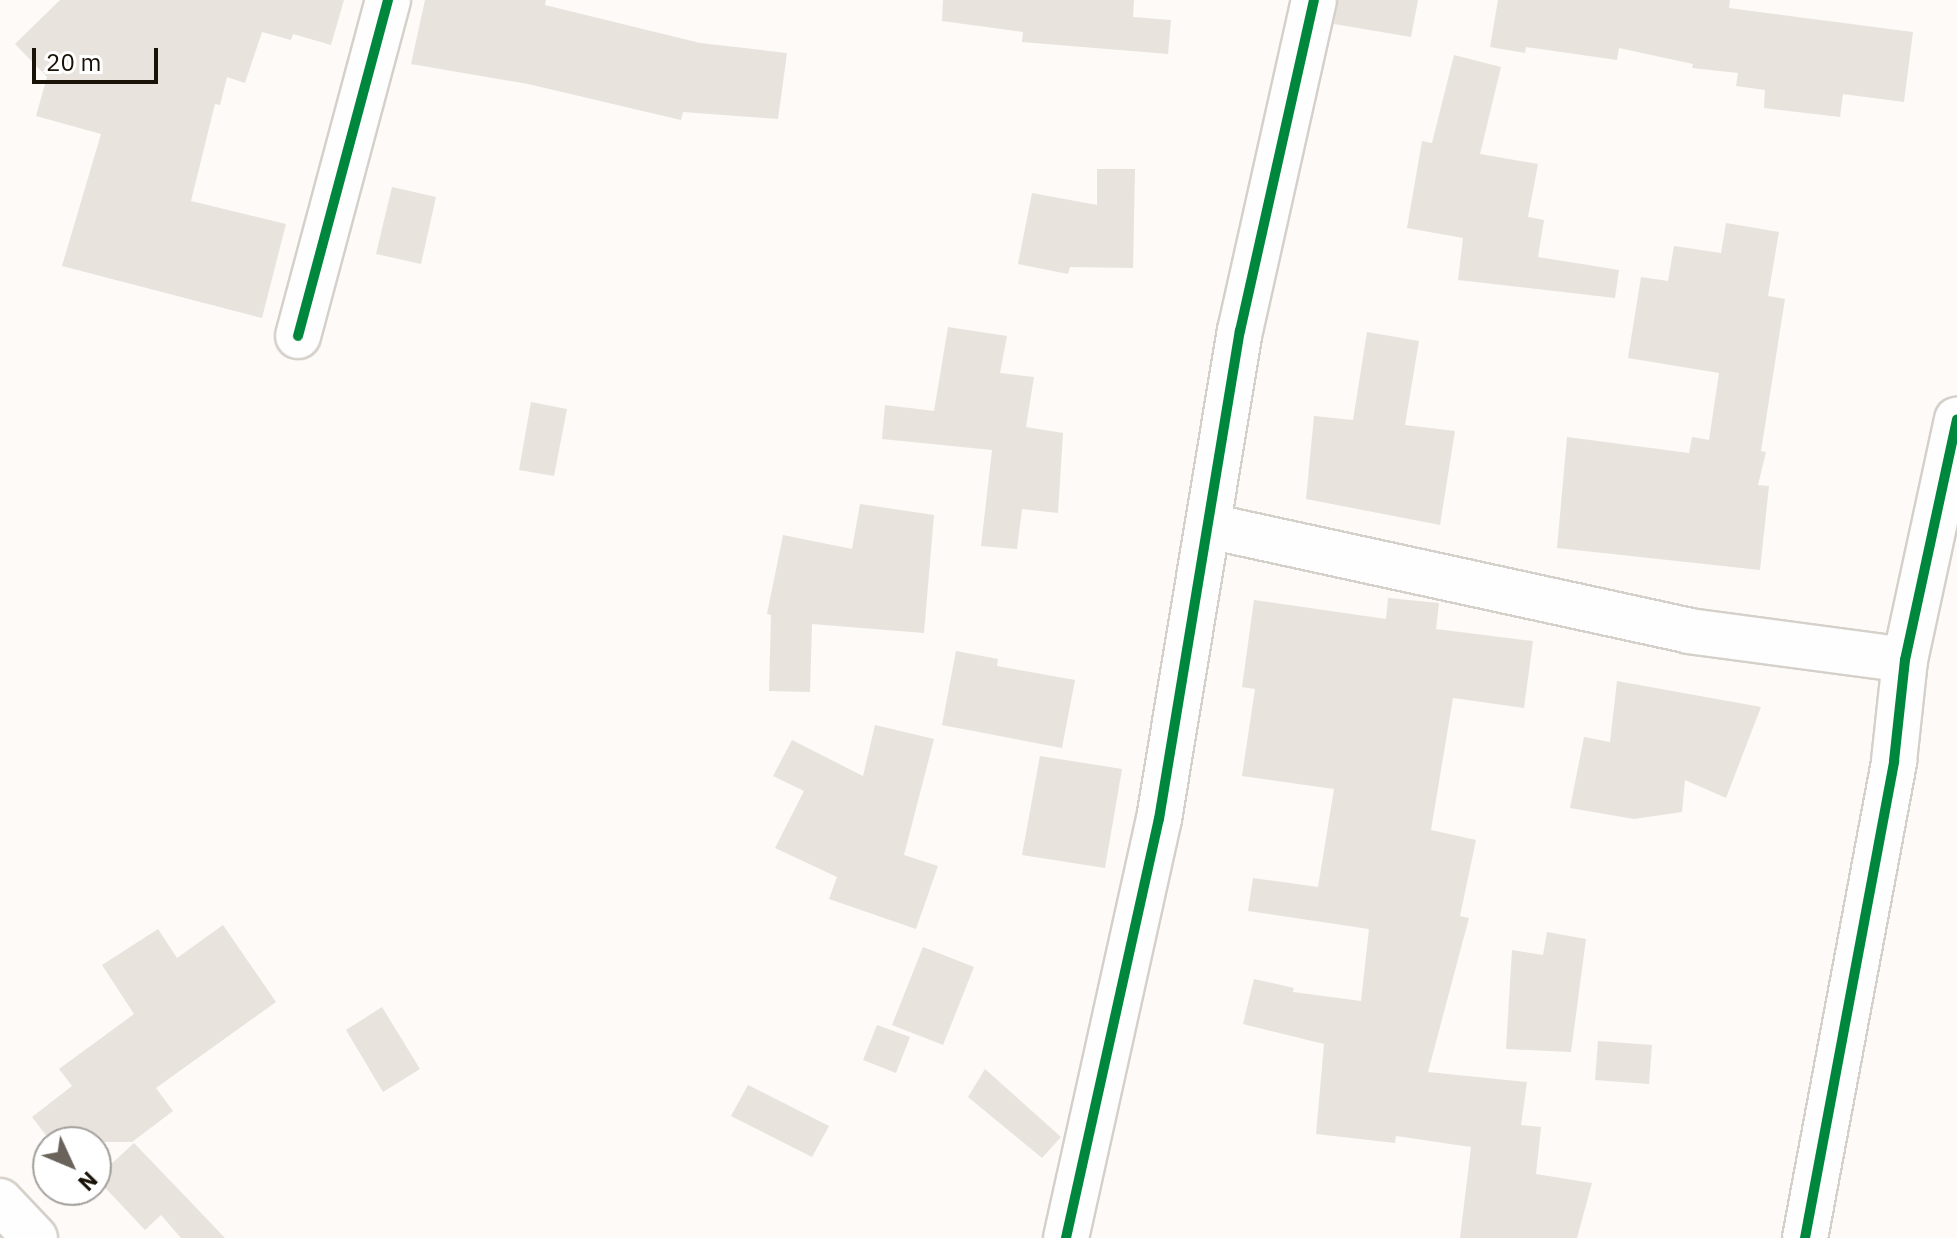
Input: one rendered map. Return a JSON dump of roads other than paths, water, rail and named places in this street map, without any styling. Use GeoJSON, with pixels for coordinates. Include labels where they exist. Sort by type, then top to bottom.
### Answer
{"type":"FeatureCollection","features":[{"type":"Feature","properties":{"kind":"street"},"geometry":{"type":"LineString","coordinates":[[298,336],[388,0]]}},
{"type":"Feature","properties":{"kind":"street"},"geometry":{"type":"LineString","coordinates":[[1066,1238],[1159,819],[1240,331],[1314,0]]}},
{"type":"Feature","properties":{"kind":"street"},"geometry":{"type":"LineString","coordinates":[[1805,1238],[1894,761],[1905,660],[1957,420]]}},
{"type":"Feature","properties":{"kind":"street"},"geometry":{"type":"LineString","coordinates":[[1209,526],[1689,631],[1905,660]]}},
{"type":"Feature","properties":{"kind":"street"},"geometry":{"type":"LineString","coordinates":[[0,1201],[35,1238]]}}]}
